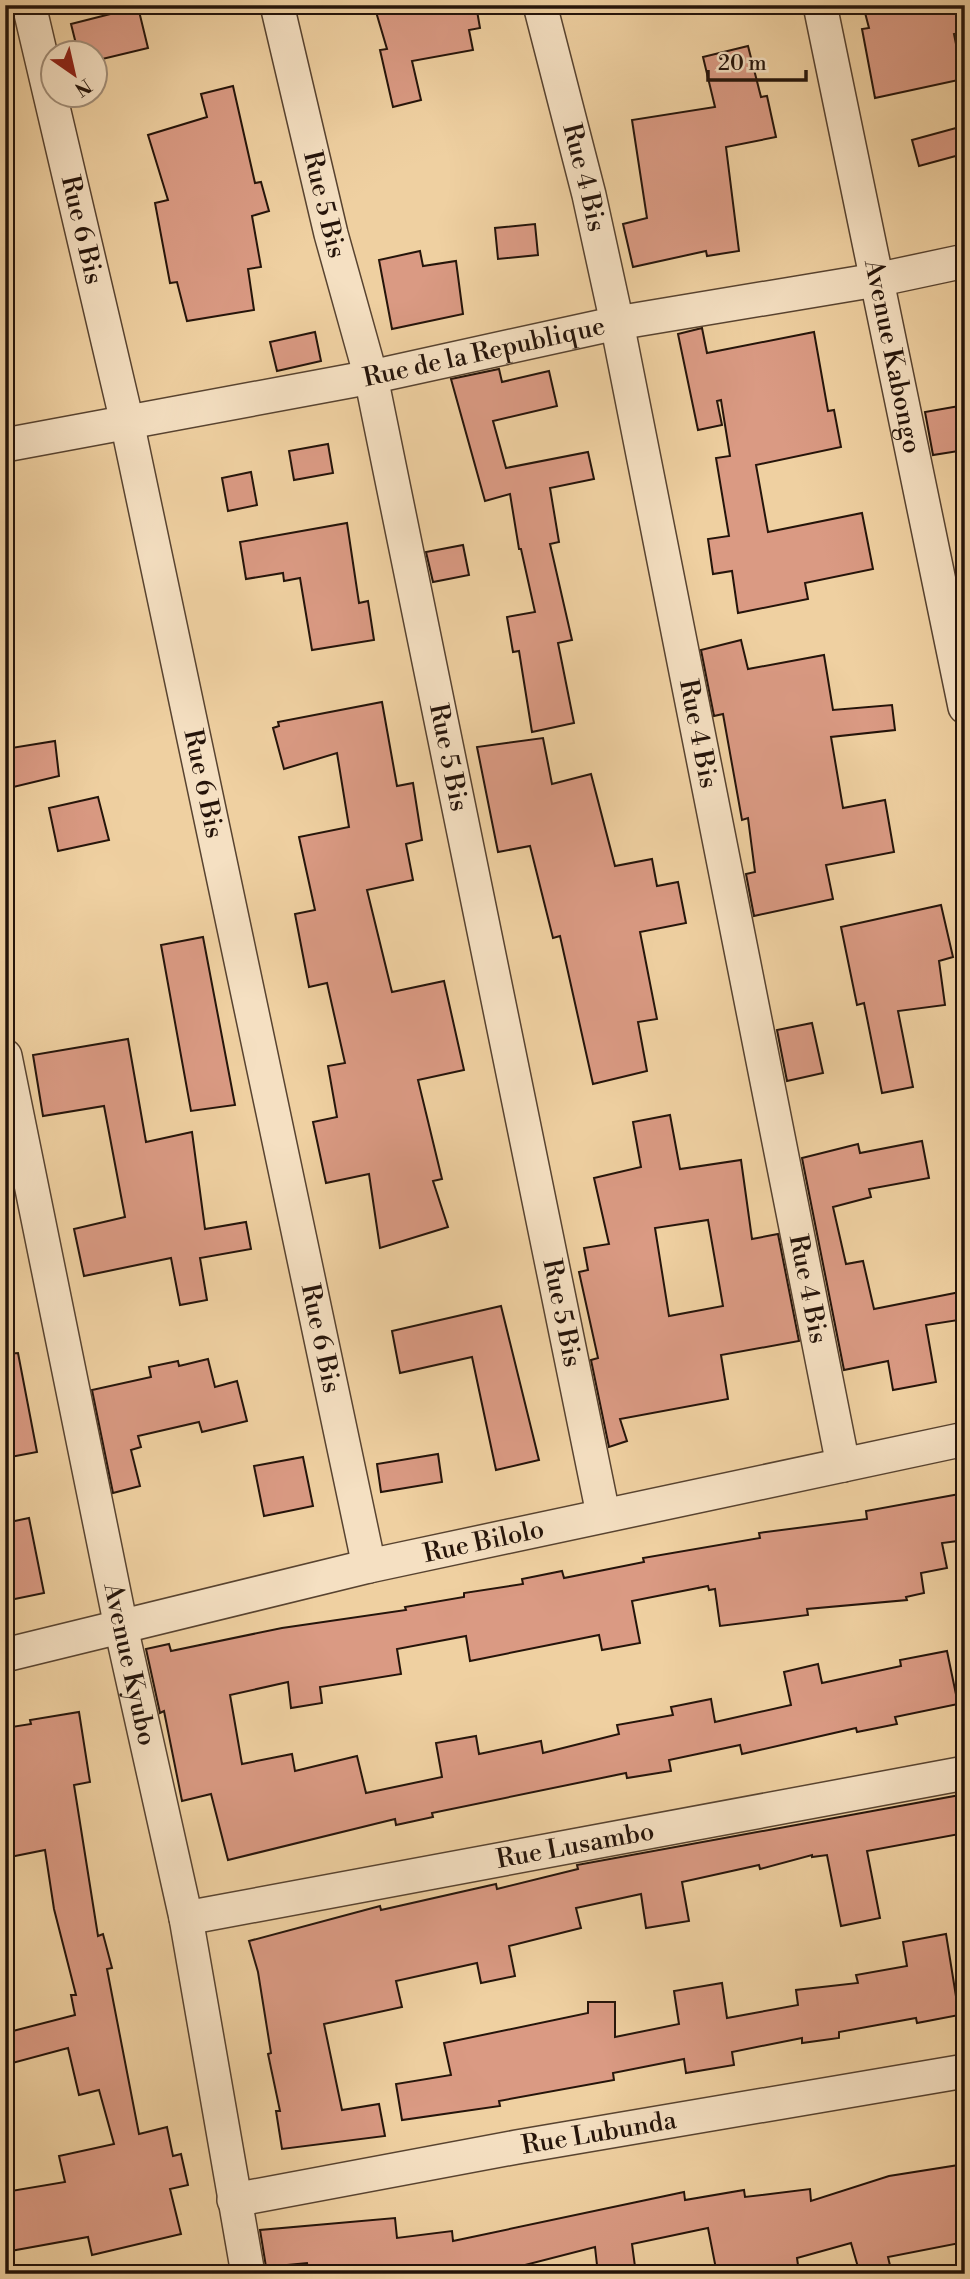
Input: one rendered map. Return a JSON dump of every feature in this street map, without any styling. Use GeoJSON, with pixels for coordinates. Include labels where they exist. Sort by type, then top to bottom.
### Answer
{"type":"FeatureCollection","features":[{"type":"Feature","properties":{"kind":"street","name":"Rue 6 Bis"},"geometry":{"type":"LineString","coordinates":[[29,5],[127,422],[369,1566]]}},
{"type":"Feature","properties":{"kind":"street","name":"Rue 5 Bis"},"geometry":{"type":"LineString","coordinates":[[277,5],[331,234],[371,376],[603,1514]]}},
{"type":"Feature","properties":{"kind":"street","name":"Rue 4 Bis"},"geometry":{"type":"LineString","coordinates":[[540,5],[589,195],[617,323],[843,1465]]}},
{"type":"Feature","properties":{"kind":"street","name":"Avenue Kabongo"},"geometry":{"type":"LineString","coordinates":[[820,5],[965,707]]}},
{"type":"Feature","properties":{"kind":"street","name":"Rue de la Republique"},"geometry":{"type":"LineString","coordinates":[[5,445],[371,376],[617,323],[876,280],[965,261]]}},
{"type":"Feature","properties":{"kind":"street","name":"Avenue Kyubo"},"geometry":{"type":"LineString","coordinates":[[5,1056],[121,1627],[186,1918],[248,2274]]}},
{"type":"Feature","properties":{"kind":"street","name":"Rue Bilolo"},"geometry":{"type":"LineString","coordinates":[[5,1655],[369,1566],[965,1438]]}},
{"type":"Feature","properties":{"kind":"street","name":"Rue Lusambo"},"geometry":{"type":"LineString","coordinates":[[186,1918],[965,1773]]}},
{"type":"Feature","properties":{"kind":"street","name":"Rue Lubunda"},"geometry":{"type":"LineString","coordinates":[[233,2200],[517,2147],[965,2071]]}},
{"type":"Feature","properties":{"kind":"building"},"geometry":{"type":"Polygon","coordinates":[[[374,5],[476,5],[480,28],[469,30],[473,50],[412,61],[421,100],[393,107],[380,50],[387,49],[374,5]]]}},
{"type":"Feature","properties":{"kind":"building"},"geometry":{"type":"Polygon","coordinates":[[[863,5],[965,5],[965,32],[954,34],[963,79],[875,98],[862,29],[869,28],[863,5]]]}},
{"type":"Feature","properties":{"kind":"building"},"geometry":{"type":"Polygon","coordinates":[[[138,7],[148,48],[108,58],[108,38],[74,38],[71,24],[138,7]]]}},
{"type":"Feature","properties":{"kind":"building"},"geometry":{"type":"Polygon","coordinates":[[[748,46],[761,97],[767,96],[776,137],[726,147],[739,251],[707,256],[706,251],[633,267],[623,224],[647,218],[632,120],[715,107],[703,57],[748,46]]]}},
{"type":"Feature","properties":{"kind":"building"},"geometry":{"type":"Polygon","coordinates":[[[233,86],[255,183],[261,182],[269,211],[252,216],[261,267],[248,269],[254,310],[187,321],[177,282],[170,283],[155,203],[168,200],[148,135],[207,117],[201,94],[233,86]]]}},
{"type":"Feature","properties":{"kind":"building"},"geometry":{"type":"Polygon","coordinates":[[[956,128],[963,154],[919,166],[912,140],[956,128]]]}},
{"type":"Feature","properties":{"kind":"building"},"geometry":{"type":"Polygon","coordinates":[[[535,224],[538,255],[498,259],[495,228],[535,224]]]}},
{"type":"Feature","properties":{"kind":"building"},"geometry":{"type":"Polygon","coordinates":[[[420,251],[423,266],[456,261],[463,314],[392,329],[379,260],[420,251]]]}},
{"type":"Feature","properties":{"kind":"building"},"geometry":{"type":"Polygon","coordinates":[[[702,328],[707,353],[814,332],[828,411],[834,410],[841,447],[756,465],[768,532],[862,513],[873,569],[805,583],[808,599],[738,613],[732,571],[713,574],[708,539],[729,536],[716,458],[730,456],[721,400],[717,401],[722,425],[698,430],[678,334],[702,328]]]}},
{"type":"Feature","properties":{"kind":"building"},"geometry":{"type":"Polygon","coordinates":[[[315,332],[321,361],[277,371],[270,342],[315,332]]]}},
{"type":"Feature","properties":{"kind":"building"},"geometry":{"type":"Polygon","coordinates":[[[499,369],[502,382],[549,371],[557,406],[493,421],[506,468],[588,452],[594,479],[550,488],[559,542],[550,544],[572,640],[558,643],[574,723],[532,732],[519,651],[513,652],[507,617],[535,612],[519,549],[510,494],[485,501],[451,379],[499,369]]]}},
{"type":"Feature","properties":{"kind":"building"},"geometry":{"type":"Polygon","coordinates":[[[965,405],[965,450],[933,455],[925,412],[965,405]]]}},
{"type":"Feature","properties":{"kind":"building"},"geometry":{"type":"Polygon","coordinates":[[[328,444],[333,473],[294,480],[289,451],[328,444]]]}},
{"type":"Feature","properties":{"kind":"building"},"geometry":{"type":"Polygon","coordinates":[[[251,472],[257,505],[228,511],[222,478],[251,472]]]}},
{"type":"Feature","properties":{"kind":"building"},"geometry":{"type":"Polygon","coordinates":[[[347,523],[359,603],[368,601],[374,640],[312,650],[300,578],[284,581],[283,573],[246,579],[240,542],[347,523]]]}},
{"type":"Feature","properties":{"kind":"building"},"geometry":{"type":"Polygon","coordinates":[[[463,545],[469,575],[433,582],[426,552],[463,545]]]}},
{"type":"Feature","properties":{"kind":"building"},"geometry":{"type":"Polygon","coordinates":[[[741,640],[748,669],[824,655],[833,710],[892,705],[895,730],[831,737],[843,808],[885,800],[894,852],[826,865],[833,899],[754,916],[746,874],[755,872],[748,818],[742,820],[723,714],[714,716],[701,650],[741,640]]]}},
{"type":"Feature","properties":{"kind":"building"},"geometry":{"type":"Polygon","coordinates":[[[382,702],[397,786],[413,783],[422,840],[406,844],[413,880],[367,890],[392,992],[444,981],[464,1070],[418,1080],[442,1179],[433,1181],[448,1227],[380,1248],[369,1174],[326,1183],[313,1122],[337,1117],[328,1066],[345,1063],[327,983],[309,987],[295,914],[315,910],[299,837],[349,827],[337,753],[284,769],[273,728],[279,726],[278,722],[382,702]]]}},
{"type":"Feature","properties":{"kind":"building"},"geometry":{"type":"Polygon","coordinates":[[[543,738],[552,784],[591,774],[615,866],[652,859],[657,886],[678,882],[686,923],[640,932],[657,1019],[638,1022],[647,1071],[593,1084],[560,936],[553,938],[530,846],[498,852],[477,747],[543,738]]]}},
{"type":"Feature","properties":{"kind":"building"},"geometry":{"type":"Polygon","coordinates":[[[55,741],[59,776],[5,789],[5,749],[55,741]]]}},
{"type":"Feature","properties":{"kind":"building"},"geometry":{"type":"Polygon","coordinates":[[[98,797],[109,840],[58,851],[49,808],[98,797]]]}},
{"type":"Feature","properties":{"kind":"building"},"geometry":{"type":"Polygon","coordinates":[[[941,905],[953,957],[939,961],[945,1005],[898,1011],[913,1087],[882,1093],[864,1003],[857,1005],[841,927],[941,905]]]}},
{"type":"Feature","properties":{"kind":"building"},"geometry":{"type":"Polygon","coordinates":[[[203,937],[235,1105],[191,1111],[161,945],[203,937]]]}},
{"type":"Feature","properties":{"kind":"building"},"geometry":{"type":"Polygon","coordinates":[[[812,1023],[823,1073],[787,1081],[777,1030],[812,1023]]]}},
{"type":"Feature","properties":{"kind":"building"},"geometry":{"type":"Polygon","coordinates":[[[128,1039],[146,1142],[192,1132],[205,1229],[246,1222],[251,1249],[200,1258],[207,1300],[180,1305],[171,1258],[84,1276],[74,1229],[125,1217],[104,1106],[43,1116],[33,1055],[128,1039]]]}},
{"type":"Feature","properties":{"kind":"building"},"geometry":{"type":"Polygon","coordinates":[[[670,1115],[680,1169],[741,1160],[752,1239],[778,1234],[799,1341],[721,1355],[728,1399],[620,1419],[627,1441],[609,1447],[591,1360],[598,1358],[579,1272],[588,1270],[584,1248],[609,1244],[594,1178],[641,1167],[633,1122],[670,1115]],[[708,1220],[655,1228],[669,1316],[723,1306],[708,1220]]]}},
{"type":"Feature","properties":{"kind":"building"},"geometry":{"type":"Polygon","coordinates":[[[922,1141],[929,1178],[869,1189],[871,1197],[833,1207],[846,1264],[863,1261],[874,1309],[965,1291],[965,1319],[926,1325],[936,1382],[893,1390],[888,1361],[844,1370],[802,1158],[858,1144],[860,1153],[922,1141]]]}},
{"type":"Feature","properties":{"kind":"building"},"geometry":{"type":"Polygon","coordinates":[[[501,1306],[539,1460],[496,1470],[472,1357],[400,1373],[392,1331],[501,1306]]]}},
{"type":"Feature","properties":{"kind":"building"},"geometry":{"type":"Polygon","coordinates":[[[18,1353],[37,1452],[5,1458],[5,1354],[18,1353]]]}},
{"type":"Feature","properties":{"kind":"building"},"geometry":{"type":"Polygon","coordinates":[[[208,1359],[215,1387],[237,1381],[247,1421],[202,1432],[199,1422],[138,1436],[141,1447],[131,1450],[140,1486],[113,1493],[92,1390],[151,1377],[149,1367],[178,1361],[179,1366],[208,1359]]]}},
{"type":"Feature","properties":{"kind":"building"},"geometry":{"type":"Polygon","coordinates":[[[438,1454],[442,1482],[381,1492],[377,1464],[438,1454]]]}},
{"type":"Feature","properties":{"kind":"building"},"geometry":{"type":"Polygon","coordinates":[[[303,1457],[313,1506],[264,1516],[254,1466],[303,1457]]]}},
{"type":"Feature","properties":{"kind":"building"},"geometry":{"type":"Polygon","coordinates":[[[965,1493],[965,1540],[942,1543],[947,1568],[921,1573],[924,1593],[906,1597],[907,1600],[807,1609],[808,1615],[720,1626],[715,1589],[709,1590],[708,1586],[632,1601],[640,1643],[602,1650],[599,1635],[470,1661],[466,1636],[397,1649],[401,1674],[320,1687],[322,1703],[291,1708],[288,1682],[230,1695],[242,1764],[292,1754],[295,1771],[357,1756],[366,1793],[442,1777],[436,1743],[476,1736],[479,1754],[541,1741],[543,1753],[619,1734],[617,1725],[673,1715],[671,1707],[711,1699],[715,1722],[791,1705],[784,1672],[818,1664],[822,1683],[901,1666],[900,1660],[947,1651],[958,1704],[895,1717],[897,1724],[857,1732],[856,1728],[742,1754],[740,1745],[669,1760],[671,1771],[627,1778],[626,1773],[432,1813],[433,1817],[396,1825],[395,1819],[228,1860],[211,1794],[182,1801],[164,1711],[160,1713],[146,1649],[169,1644],[171,1651],[282,1628],[406,1610],[405,1607],[464,1597],[464,1593],[523,1584],[522,1579],[562,1571],[564,1578],[644,1562],[643,1558],[760,1538],[759,1533],[867,1519],[866,1511],[965,1493]]]}},
{"type":"Feature","properties":{"kind":"building"},"geometry":{"type":"Polygon","coordinates":[[[29,1518],[44,1593],[5,1601],[5,1523],[29,1518]]]}},
{"type":"Feature","properties":{"kind":"building"},"geometry":{"type":"Polygon","coordinates":[[[79,1712],[90,1782],[74,1785],[98,1936],[103,1934],[112,1968],[107,1969],[139,2134],[167,2127],[173,2156],[181,2154],[188,2185],[170,2189],[181,2234],[92,2255],[88,2237],[5,2252],[5,2192],[65,2182],[59,2156],[114,2144],[99,2090],[79,2095],[68,2048],[5,2065],[5,2033],[75,2015],[71,1995],[76,1995],[54,1909],[45,1850],[5,1858],[5,1728],[31,1724],[30,1720],[79,1712]]]}},
{"type":"Feature","properties":{"kind":"building"},"geometry":{"type":"Polygon","coordinates":[[[960,1795],[965,1833],[867,1851],[880,1918],[841,1926],[827,1855],[812,1855],[760,1869],[759,1865],[682,1882],[689,1921],[646,1928],[641,1894],[576,1908],[581,1928],[509,1946],[515,1976],[481,1983],[477,1963],[396,1981],[402,2007],[324,2024],[342,2110],[379,2104],[385,2136],[282,2149],[276,2111],[280,2111],[268,2054],[271,2053],[258,1972],[249,1941],[380,1906],[381,1910],[496,1884],[497,1889],[578,1869],[577,1865],[960,1795]]]}},
{"type":"Feature","properties":{"kind":"building"},"geometry":{"type":"Polygon","coordinates":[[[946,1934],[959,2015],[917,2023],[916,2018],[839,2032],[839,2038],[802,2043],[802,2038],[732,2052],[734,2065],[686,2073],[684,2059],[613,2073],[614,2080],[499,2101],[500,2106],[402,2120],[396,2084],[451,2075],[444,2043],[588,2013],[588,2002],[615,2002],[615,2037],[679,2024],[674,1991],[722,1983],[727,2018],[798,2005],[796,1990],[858,1983],[856,1975],[907,1966],[903,1942],[946,1934]]]}},
{"type":"Feature","properties":{"kind":"building"},"geometry":{"type":"Polygon","coordinates":[[[965,2164],[965,2242],[888,2257],[892,2274],[860,2274],[851,2243],[797,2258],[798,2265],[754,2274],[717,2274],[708,2228],[632,2244],[636,2274],[598,2274],[595,2247],[521,2266],[521,2269],[501,2274],[309,2274],[307,2263],[266,2267],[260,2230],[395,2218],[397,2238],[452,2231],[453,2241],[684,2192],[685,2200],[744,2190],[745,2197],[810,2189],[811,2201],[889,2176],[965,2164]]]}}]}
